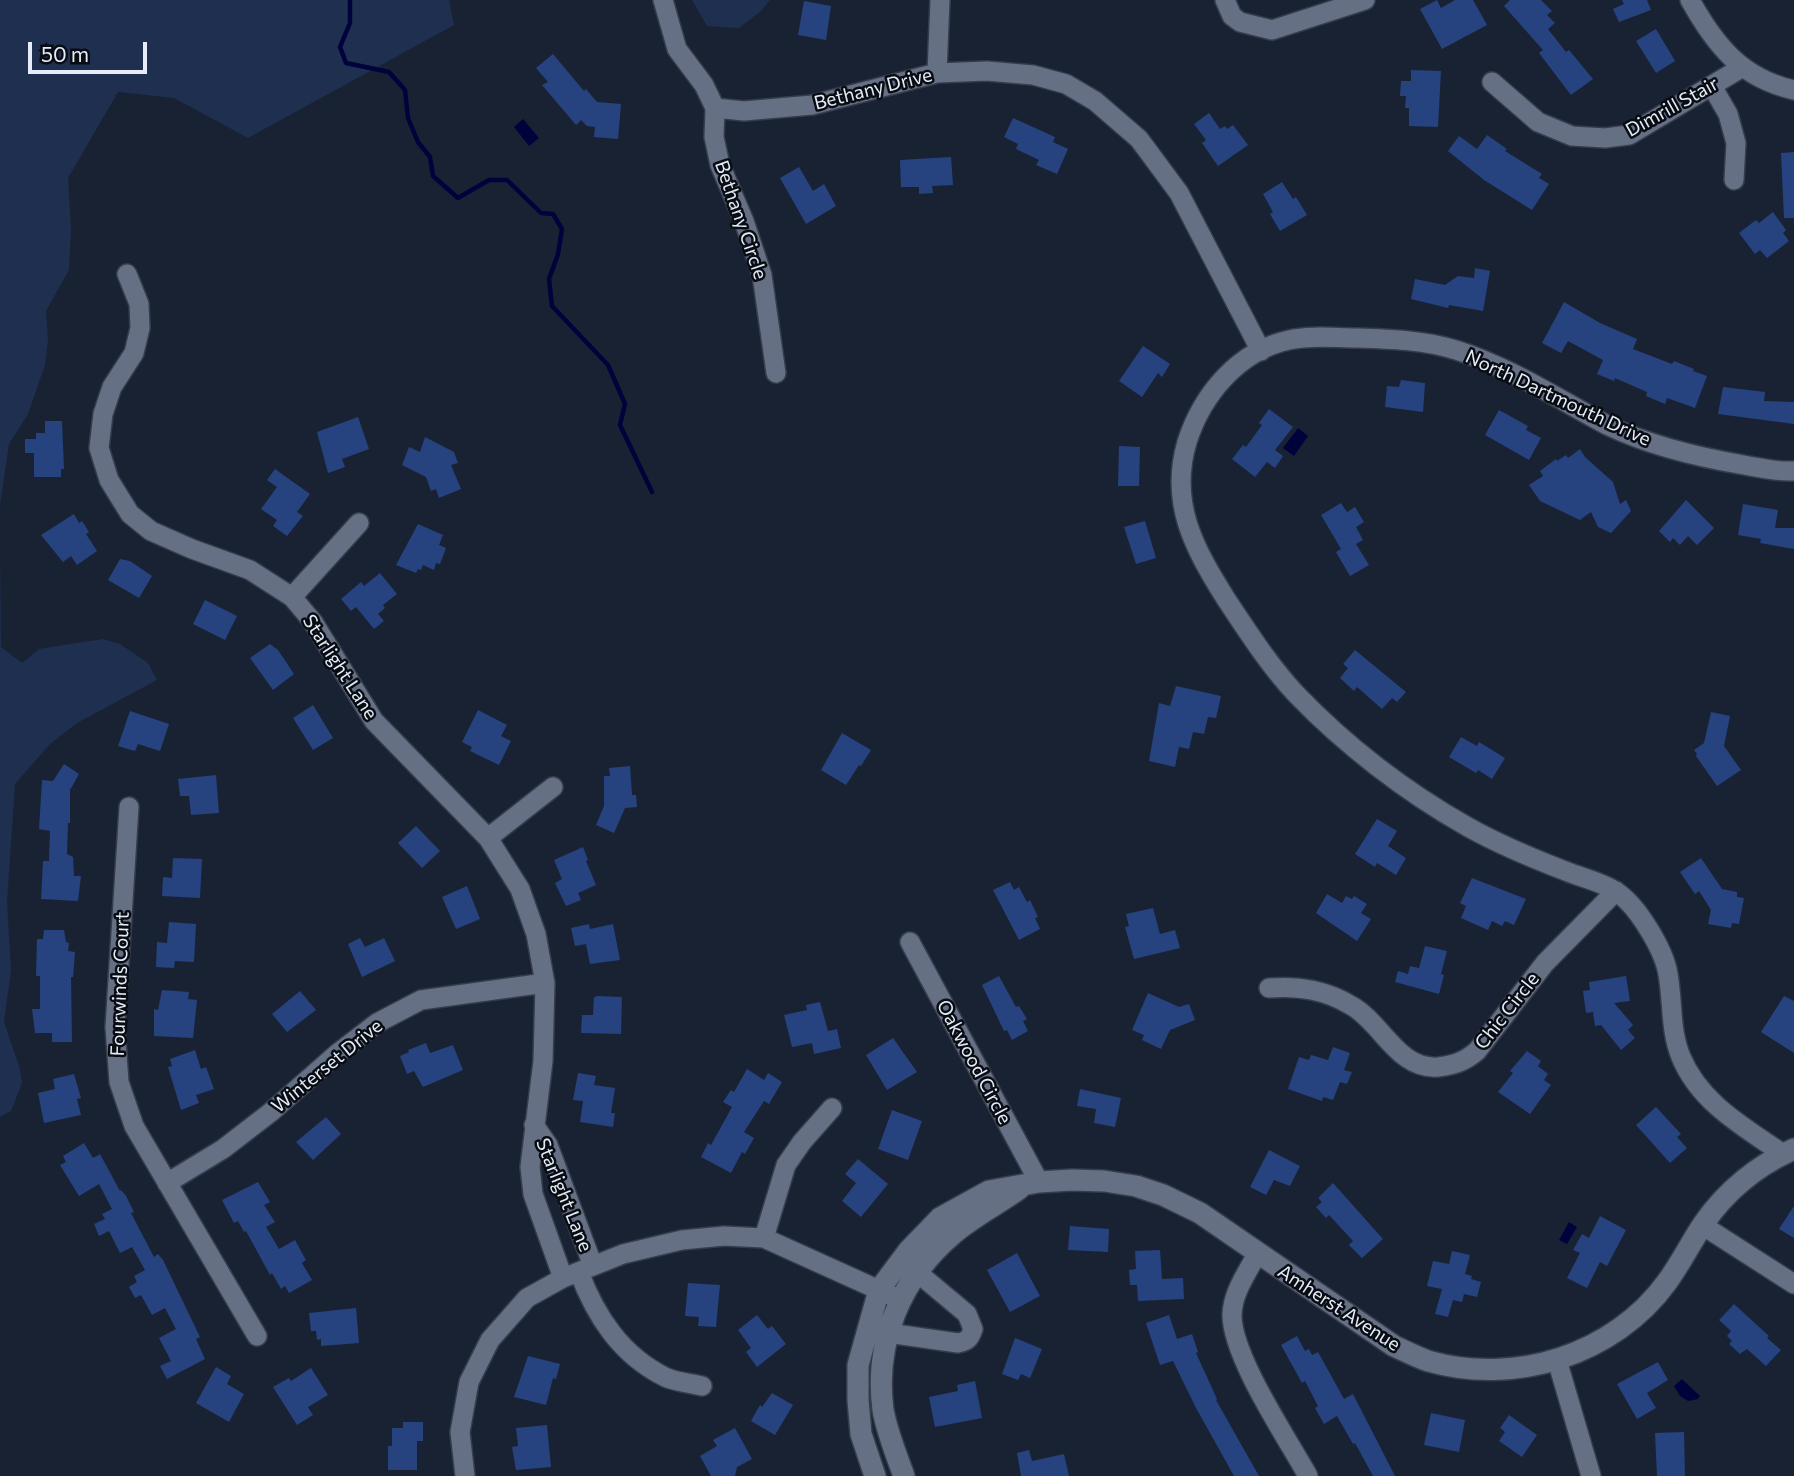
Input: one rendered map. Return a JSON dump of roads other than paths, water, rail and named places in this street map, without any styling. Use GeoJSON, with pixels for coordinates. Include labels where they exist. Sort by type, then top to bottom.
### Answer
{"type":"FeatureCollection","features":[{"type":"Feature","properties":{"kind":"street"},"geometry":{"type":"LineString","coordinates":[[663,0],[677,49],[704,85],[715,108]]}},
{"type":"Feature","properties":{"kind":"street"},"geometry":{"type":"LineString","coordinates":[[937,73],[940,0]]}},
{"type":"Feature","properties":{"kind":"street"},"geometry":{"type":"LineString","coordinates":[[1225,0],[1232,16],[1240,22],[1272,30],[1365,0]]}},
{"type":"Feature","properties":{"kind":"street"},"geometry":{"type":"LineString","coordinates":[[1690,0],[1714,38],[1741,68],[1794,90]]}},
{"type":"Feature","properties":{"kind":"street","name":"Dimrill Stair"},"geometry":{"type":"LineString","coordinates":[[1492,82],[1538,122],[1572,136],[1605,138],[1629,135],[1741,68]]}},
{"type":"Feature","properties":{"kind":"street","name":"Bethany Drive"},"geometry":{"type":"LineString","coordinates":[[715,108],[744,111],[812,105],[937,73],[987,71],[1033,75],[1066,84],[1095,101],[1139,139],[1179,192],[1261,351]]}},
{"type":"Feature","properties":{"kind":"street"},"geometry":{"type":"LineString","coordinates":[[1712,86],[1728,114],[1736,143],[1734,180]]}},
{"type":"Feature","properties":{"kind":"street","name":"Bethany Circle"},"geometry":{"type":"LineString","coordinates":[[715,108],[714,137],[720,165],[744,221],[762,275],[776,373]]}},
{"type":"Feature","properties":{"kind":"street","name":"Starlight Lane"},"geometry":{"type":"LineString","coordinates":[[127,274],[139,303],[140,328],[134,353],[112,387],[103,414],[99,448],[109,480],[130,514],[151,531],[250,570],[292,597],[313,622],[374,721],[488,838],[520,889],[536,934],[545,983],[543,1060],[530,1167],[533,1194],[579,1272]]}},
{"type":"Feature","properties":{"kind":"street","name":"North Dartmouth Drive"},"geometry":{"type":"LineString","coordinates":[[1789,1151],[1719,1110],[1682,1061],[1675,1038],[1668,970],[1647,924],[1616,891],[1521,854],[1467,827],[1378,769],[1296,694],[1259,650],[1205,564],[1191,536],[1180,494],[1181,464],[1197,414],[1215,385],[1241,363],[1261,351],[1286,340],[1308,337],[1400,339],[1455,350],[1526,380],[1611,427],[1690,456],[1794,471]]}},
{"type":"Feature","properties":{"kind":"street"},"geometry":{"type":"LineString","coordinates":[[292,597],[359,523]]}},
{"type":"Feature","properties":{"kind":"street"},"geometry":{"type":"LineString","coordinates":[[488,838],[553,787]]}},
{"type":"Feature","properties":{"kind":"street","name":"Fourwinds Court"},"geometry":{"type":"LineString","coordinates":[[129,807],[115,1027],[119,1082],[134,1126],[257,1336]]}},
{"type":"Feature","properties":{"kind":"street","name":"Chic Circle"},"geometry":{"type":"LineString","coordinates":[[1269,988],[1296,986],[1325,992],[1355,1007],[1401,1054],[1426,1068],[1454,1065],[1477,1051],[1545,963],[1616,891]]}},
{"type":"Feature","properties":{"kind":"street","name":"Oakwood Circle"},"geometry":{"type":"LineString","coordinates":[[910,942],[1031,1184]]}},
{"type":"Feature","properties":{"kind":"street","name":"Winterset Drive"},"geometry":{"type":"LineString","coordinates":[[167,1183],[223,1149],[271,1112],[338,1052],[377,1023],[421,1000],[545,983]]}},
{"type":"Feature","properties":{"kind":"street"},"geometry":{"type":"LineString","coordinates":[[764,1238],[786,1165],[832,1108]]}},
{"type":"Feature","properties":{"kind":"street","name":"Starlight Lane"},"geometry":{"type":"LineString","coordinates":[[534,1125],[548,1145],[579,1272]]}},
{"type":"Feature","properties":{"kind":"street","name":"Amherst Avenue"},"geometry":{"type":"LineString","coordinates":[[904,1476],[884,1411],[882,1355],[877,1332],[879,1290],[909,1266],[940,1218],[989,1191],[1031,1184],[1104,1181],[1163,1195],[1200,1213],[1384,1340],[1427,1360],[1465,1368],[1508,1370],[1557,1360],[1596,1344],[1647,1307],[1668,1281],[1720,1200],[1742,1181],[1789,1151]]}},
{"type":"Feature","properties":{"kind":"street"},"geometry":{"type":"LineString","coordinates":[[1702,1225],[1794,1284]]}},
{"type":"Feature","properties":{"kind":"street"},"geometry":{"type":"LineString","coordinates":[[465,1476],[460,1432],[469,1382],[490,1340],[527,1298],[623,1254],[682,1240],[724,1236],[764,1238],[901,1300]]}},
{"type":"Feature","properties":{"kind":"street"},"geometry":{"type":"LineString","coordinates":[[1257,1254],[1237,1291],[1232,1313],[1236,1338],[1245,1364],[1308,1476]]}},
{"type":"Feature","properties":{"kind":"street"},"geometry":{"type":"LineString","coordinates":[[877,1332],[958,1343],[966,1342],[971,1336],[973,1329],[967,1314],[909,1266]]}},
{"type":"Feature","properties":{"kind":"street","name":"Amherst Avenue"},"geometry":{"type":"LineString","coordinates":[[875,1476],[861,1434],[858,1366],[877,1332],[901,1300],[909,1266]]}},
{"type":"Feature","properties":{"kind":"street"},"geometry":{"type":"LineString","coordinates":[[579,1272],[606,1327],[631,1355],[667,1378],[702,1386]]}},
{"type":"Feature","properties":{"kind":"street"},"geometry":{"type":"LineString","coordinates":[[1557,1360],[1591,1476]]}},
{"type":"Feature","properties":{"kind":"waterway"},"geometry":{"type":"LineString","coordinates":[[350,0],[350,23],[340,47],[346,63],[389,72],[405,90],[408,118],[418,142],[430,157],[433,176],[458,198],[489,180],[507,180],[541,213],[553,214],[562,229],[558,254],[549,279],[552,306],[608,365],[625,404],[620,425],[652,492]]}}]}
